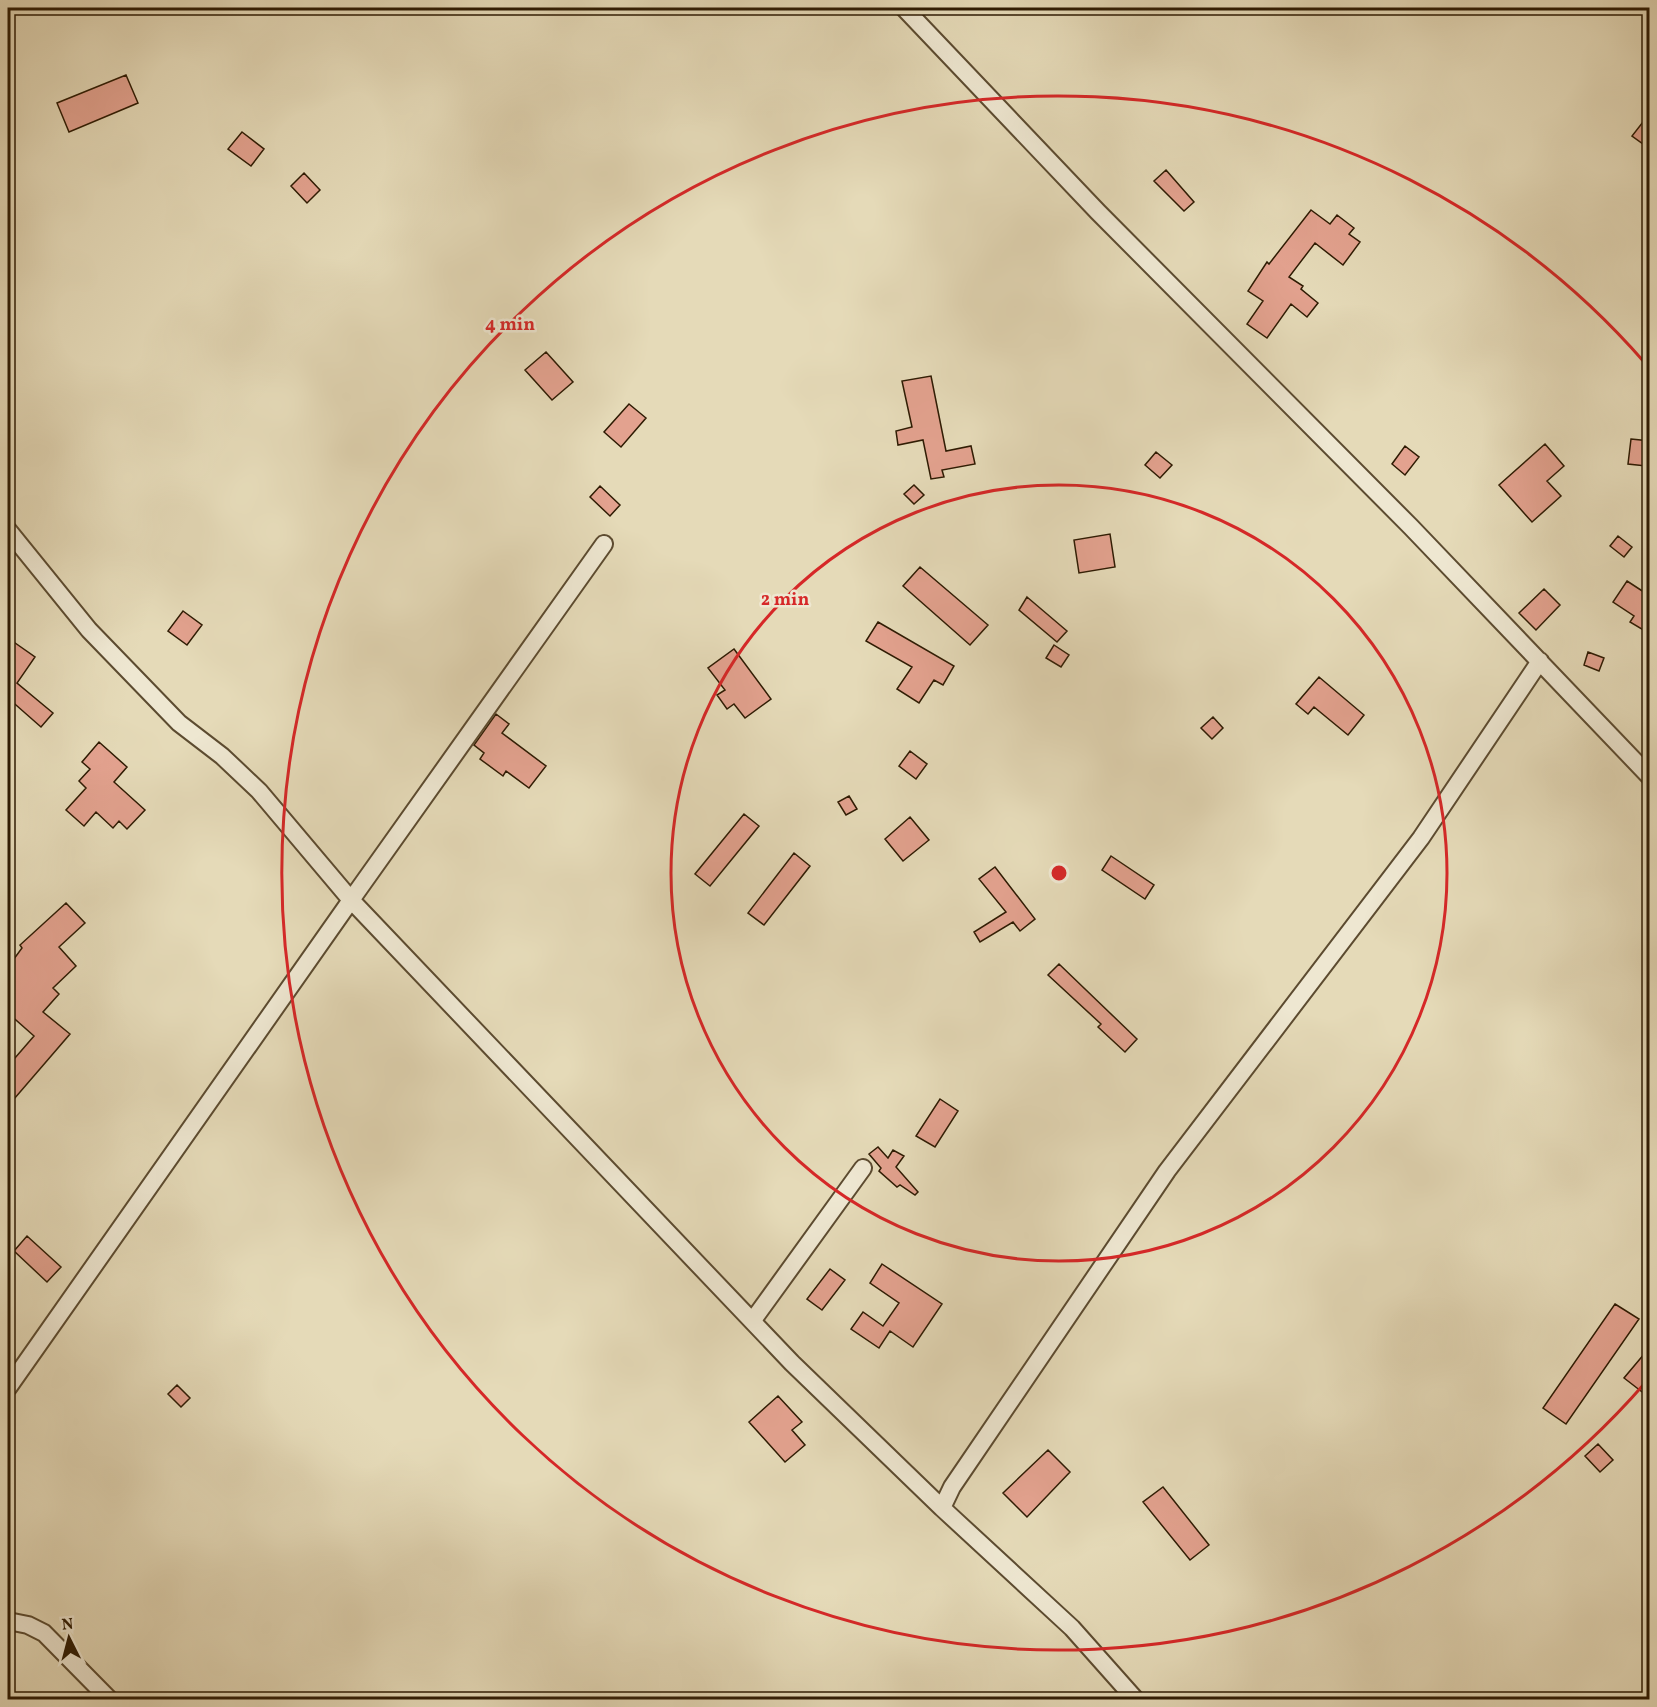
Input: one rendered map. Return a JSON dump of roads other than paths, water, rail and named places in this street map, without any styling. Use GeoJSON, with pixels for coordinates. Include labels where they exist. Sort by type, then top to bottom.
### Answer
{"type":"FeatureCollection","features":[{"type":"Feature","properties":{"kind":"street"},"geometry":{"type":"LineString","coordinates":[[904,8],[1098,212],[1257,370],[1650,777]]}},
{"type":"Feature","properties":{"kind":"street"},"geometry":{"type":"LineString","coordinates":[[8,530],[89,630],[179,723],[222,756],[259,791],[351,900],[792,1363],[942,1508],[1072,1628],[1136,1700]]}},
{"type":"Feature","properties":{"kind":"street"},"geometry":{"type":"LineString","coordinates":[[8,1388],[604,544]]}},
{"type":"Feature","properties":{"kind":"street"},"geometry":{"type":"LineString","coordinates":[[942,1508],[952,1487],[1167,1171],[1421,838],[1540,661]]}},
{"type":"Feature","properties":{"kind":"street"},"geometry":{"type":"LineString","coordinates":[[753,1320],[863,1168]]}},
{"type":"Feature","properties":{"kind":"street"},"geometry":{"type":"LineString","coordinates":[[8,1622],[28,1625],[44,1633],[110,1700]]}}]}
